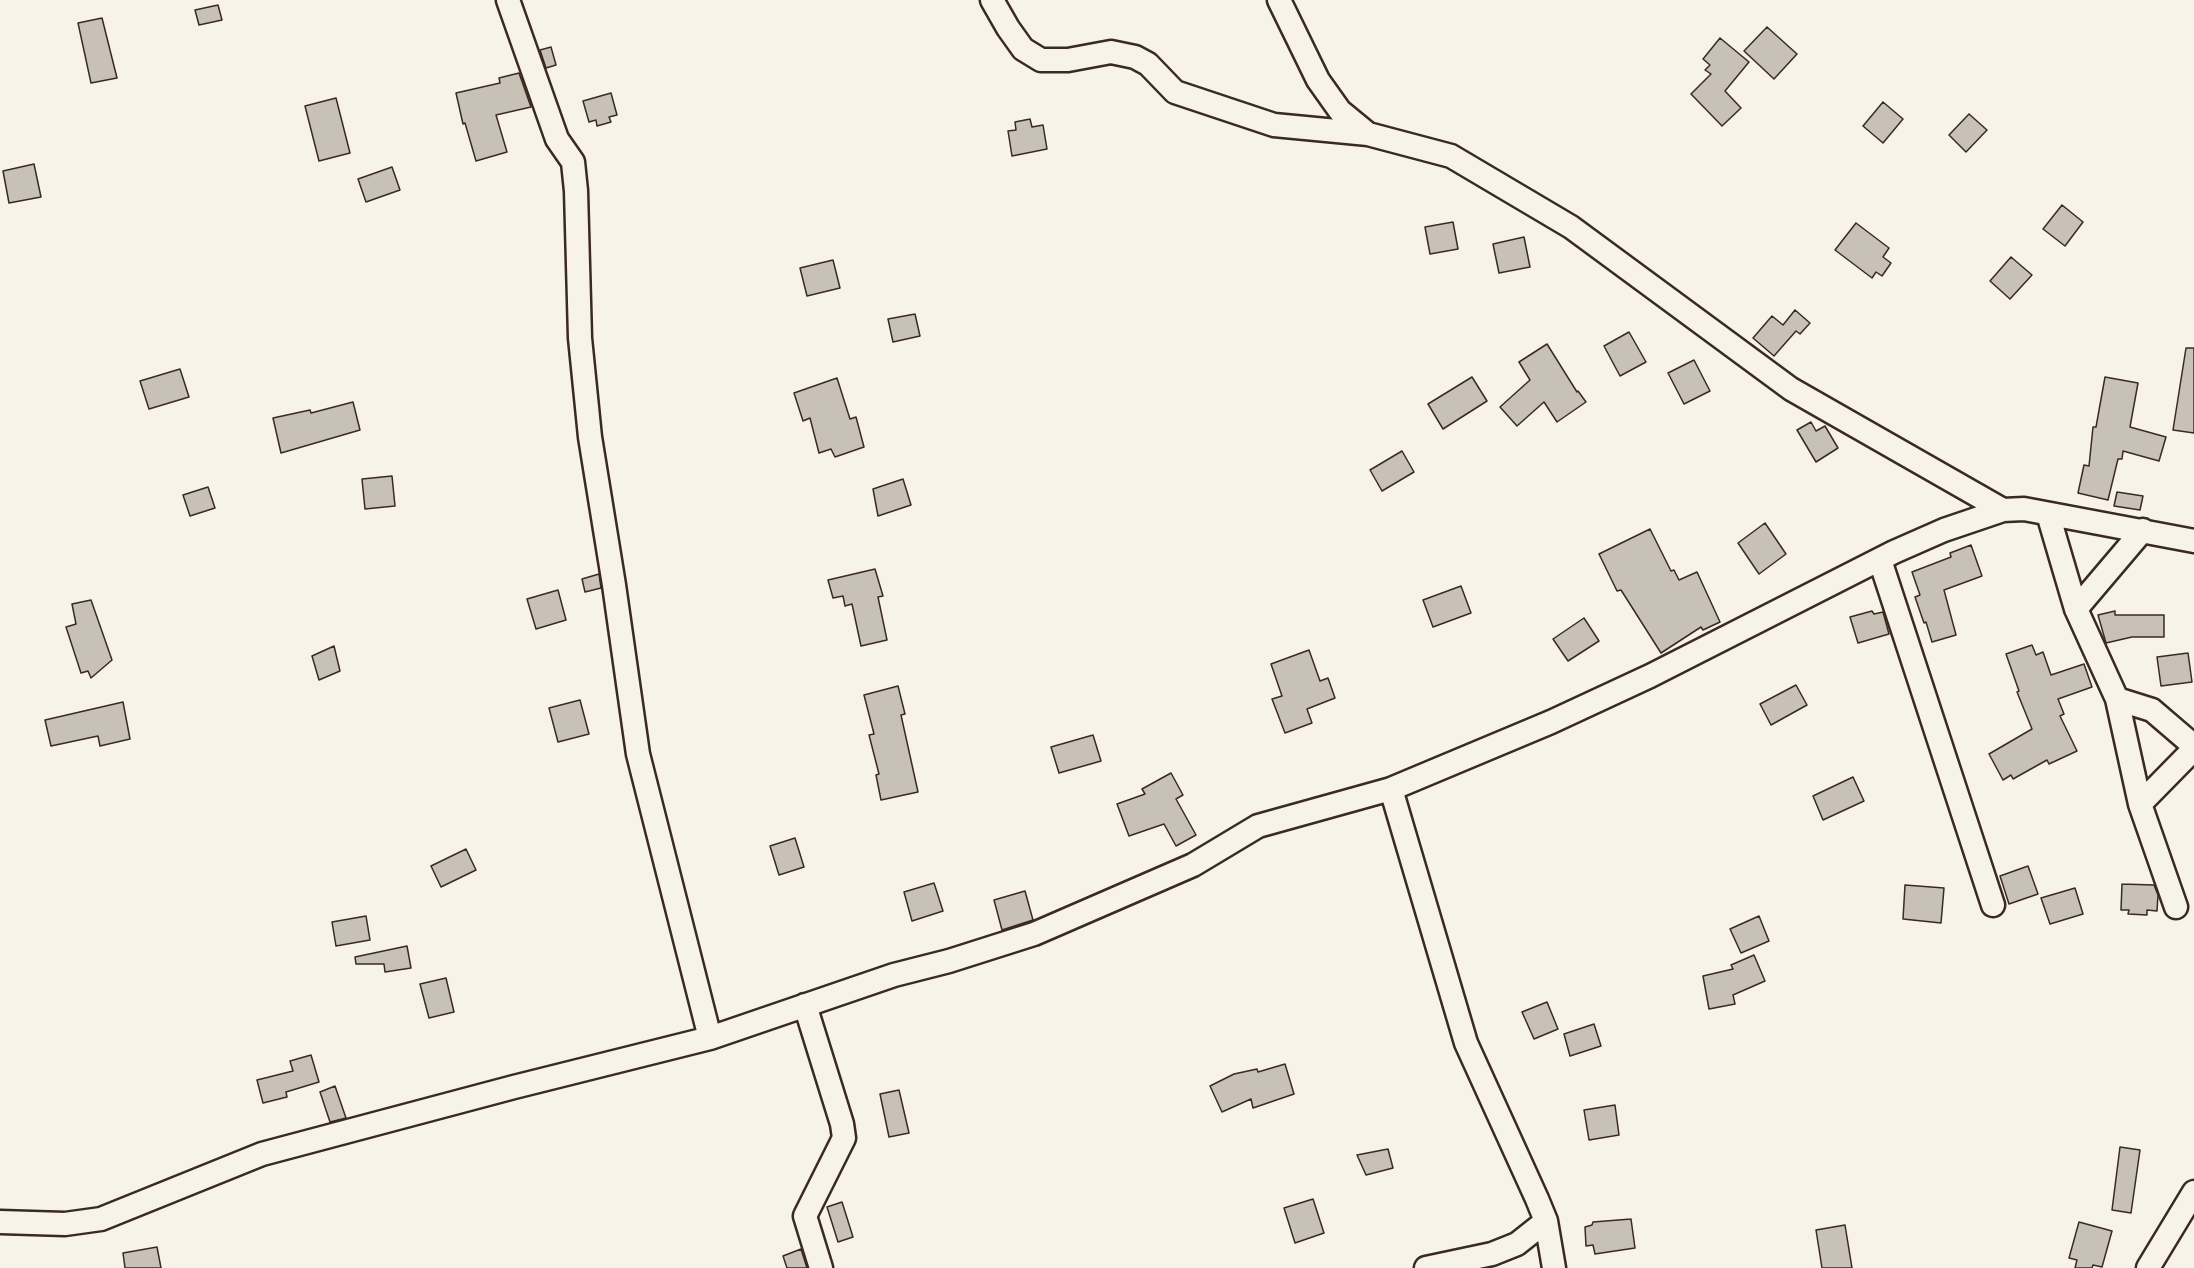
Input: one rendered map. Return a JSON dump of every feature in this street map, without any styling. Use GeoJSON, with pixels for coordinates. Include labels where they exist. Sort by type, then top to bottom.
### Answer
{"type":"FeatureCollection","features":[{"type":"Feature","properties":{"kind":"street"},"geometry":{"type":"LineString","coordinates":[[508,0],[557,139],[573,162],[576,191],[579,338],[590,437],[638,754],[710,1038]]}},
{"type":"Feature","properties":{"kind":"street"},"geometry":{"type":"LineString","coordinates":[[992,0],[1023,49],[1041,60],[1068,60],[1110,52],[1135,57],[1148,64],[1175,92],[1274,125],[1368,135],[1451,156],[1571,226],[1791,389],[2003,510]]}},
{"type":"Feature","properties":{"kind":"street"},"geometry":{"type":"LineString","coordinates":[[1279,0],[1318,80],[1340,111],[1368,135]]}},
{"type":"Feature","properties":{"kind":"street"},"geometry":{"type":"LineString","coordinates":[[0,1222],[65,1224],[101,1219],[262,1154],[710,1038],[894,975],[949,961],[1034,934],[1193,865],[1258,826],[1391,789],[1551,722],[1630,685],[1894,552],[1944,530],[2003,510],[2024,509],[2194,541]]}},
{"type":"Feature","properties":{"kind":"street"},"geometry":{"type":"LineString","coordinates":[[2048,514],[2076,609],[2117,699],[2140,804],[2176,907]]}},
{"type":"Feature","properties":{"kind":"street"},"geometry":{"type":"LineString","coordinates":[[2076,609],[2143,530]]}},
{"type":"Feature","properties":{"kind":"street"},"geometry":{"type":"LineString","coordinates":[[1880,560],[1993,905]]}},
{"type":"Feature","properties":{"kind":"street"},"geometry":{"type":"LineString","coordinates":[[2117,699],[2152,710],[2194,748],[2140,804]]}},
{"type":"Feature","properties":{"kind":"street"},"geometry":{"type":"LineString","coordinates":[[1391,789],[1466,1043],[1545,1221],[1554,1268]]}},
{"type":"Feature","properties":{"kind":"street"},"geometry":{"type":"LineString","coordinates":[[805,1005],[842,1124],[844,1138],[805,1216],[821,1268]]}},
{"type":"Feature","properties":{"kind":"street"},"geometry":{"type":"LineString","coordinates":[[2148,1268],[2194,1192]]}},
{"type":"Feature","properties":{"kind":"street"},"geometry":{"type":"LineString","coordinates":[[1426,1268],[1492,1254],[1517,1244],[1545,1221]]}},
{"type":"Feature","properties":{"kind":"building"},"geometry":{"type":"Polygon","coordinates":[[[218,5],[222,20],[199,25],[195,10],[218,5]]]}},
{"type":"Feature","properties":{"kind":"building"},"geometry":{"type":"Polygon","coordinates":[[[102,18],[117,78],[91,83],[78,23],[102,18]]]}},
{"type":"Feature","properties":{"kind":"building"},"geometry":{"type":"Polygon","coordinates":[[[1767,27],[1797,54],[1774,79],[1744,51],[1767,27]]]}},
{"type":"Feature","properties":{"kind":"building"},"geometry":{"type":"Polygon","coordinates":[[[1720,38],[1749,62],[1725,91],[1741,108],[1722,126],[1691,94],[1711,74],[1705,70],[1710,65],[1703,59],[1720,38]]]}},
{"type":"Feature","properties":{"kind":"building"},"geometry":{"type":"Polygon","coordinates":[[[551,47],[556,65],[546,68],[540,50],[551,47]]]}},
{"type":"Feature","properties":{"kind":"building"},"geometry":{"type":"Polygon","coordinates":[[[519,73],[531,107],[496,115],[507,152],[476,161],[465,123],[463,124],[456,93],[500,83],[499,78],[519,73]]]}},
{"type":"Feature","properties":{"kind":"building"},"geometry":{"type":"Polygon","coordinates":[[[611,93],[617,115],[609,117],[611,122],[597,126],[596,120],[589,122],[583,101],[611,93]]]}},
{"type":"Feature","properties":{"kind":"building"},"geometry":{"type":"Polygon","coordinates":[[[336,98],[350,153],[319,161],[305,106],[336,98]]]}},
{"type":"Feature","properties":{"kind":"building"},"geometry":{"type":"Polygon","coordinates":[[[1883,102],[1903,119],[1883,143],[1863,126],[1883,102]]]}},
{"type":"Feature","properties":{"kind":"building"},"geometry":{"type":"Polygon","coordinates":[[[1969,114],[1987,130],[1966,152],[1949,135],[1969,114]]]}},
{"type":"Feature","properties":{"kind":"building"},"geometry":{"type":"Polygon","coordinates":[[[1030,119],[1032,127],[1043,125],[1047,149],[1012,156],[1008,131],[1016,130],[1015,122],[1030,119]]]}},
{"type":"Feature","properties":{"kind":"building"},"geometry":{"type":"Polygon","coordinates":[[[34,164],[41,197],[9,203],[3,171],[34,164]]]}},
{"type":"Feature","properties":{"kind":"building"},"geometry":{"type":"Polygon","coordinates":[[[392,167],[400,190],[366,202],[358,179],[392,167]]]}},
{"type":"Feature","properties":{"kind":"building"},"geometry":{"type":"Polygon","coordinates":[[[2062,205],[2083,222],[2065,246],[2043,229],[2062,205]]]}},
{"type":"Feature","properties":{"kind":"building"},"geometry":{"type":"Polygon","coordinates":[[[1453,222],[1458,249],[1430,254],[1425,227],[1453,222]]]}},
{"type":"Feature","properties":{"kind":"building"},"geometry":{"type":"Polygon","coordinates":[[[1856,223],[1889,248],[1883,257],[1891,263],[1882,276],[1876,272],[1872,278],[1835,250],[1856,223]]]}},
{"type":"Feature","properties":{"kind":"building"},"geometry":{"type":"Polygon","coordinates":[[[1524,237],[1530,267],[1499,273],[1493,244],[1524,237]]]}},
{"type":"Feature","properties":{"kind":"building"},"geometry":{"type":"Polygon","coordinates":[[[2011,257],[2032,275],[2010,299],[1990,281],[2011,257]]]}},
{"type":"Feature","properties":{"kind":"building"},"geometry":{"type":"Polygon","coordinates":[[[833,260],[840,288],[807,296],[800,268],[833,260]]]}},
{"type":"Feature","properties":{"kind":"building"},"geometry":{"type":"Polygon","coordinates":[[[1795,310],[1810,323],[1800,334],[1796,331],[1774,356],[1753,338],[1772,316],[1783,325],[1795,310]]]}},
{"type":"Feature","properties":{"kind":"building"},"geometry":{"type":"Polygon","coordinates":[[[915,314],[920,336],[893,342],[888,319],[915,314]]]}},
{"type":"Feature","properties":{"kind":"building"},"geometry":{"type":"Polygon","coordinates":[[[1629,332],[1646,362],[1620,376],[1604,346],[1629,332]]]}},
{"type":"Feature","properties":{"kind":"building"},"geometry":{"type":"Polygon","coordinates":[[[1547,344],[1577,392],[1586,402],[1557,422],[1544,402],[1517,426],[1500,407],[1530,380],[1519,362],[1547,344]]]}},
{"type":"Feature","properties":{"kind":"building"},"geometry":{"type":"Polygon","coordinates":[[[2186,348],[2194,348],[2194,433],[2173,430],[2186,348]]]}},
{"type":"Feature","properties":{"kind":"building"},"geometry":{"type":"Polygon","coordinates":[[[1694,360],[1710,391],[1684,404],[1668,373],[1694,360]]]}},
{"type":"Feature","properties":{"kind":"building"},"geometry":{"type":"Polygon","coordinates":[[[180,369],[189,397],[149,409],[140,381],[180,369]]]}},
{"type":"Feature","properties":{"kind":"building"},"geometry":{"type":"Polygon","coordinates":[[[1472,377],[1487,401],[1443,429],[1428,404],[1472,377]]]}},
{"type":"Feature","properties":{"kind":"building"},"geometry":{"type":"Polygon","coordinates":[[[2105,377],[2138,383],[2130,427],[2166,437],[2159,461],[2123,451],[2122,459],[2118,459],[2108,500],[2078,493],[2084,465],[2089,466],[2093,427],[2096,427],[2105,377]]]}},
{"type":"Feature","properties":{"kind":"building"},"geometry":{"type":"Polygon","coordinates":[[[837,378],[850,419],[856,417],[864,447],[835,457],[831,449],[819,453],[810,418],[803,421],[794,393],[837,378]]]}},
{"type":"Feature","properties":{"kind":"building"},"geometry":{"type":"Polygon","coordinates":[[[353,402],[360,430],[281,453],[273,418],[310,410],[311,413],[353,402]]]}},
{"type":"Feature","properties":{"kind":"building"},"geometry":{"type":"Polygon","coordinates":[[[1811,422],[1816,431],[1825,426],[1838,448],[1816,462],[1797,430],[1811,422]]]}},
{"type":"Feature","properties":{"kind":"building"},"geometry":{"type":"Polygon","coordinates":[[[1402,451],[1414,472],[1382,491],[1370,470],[1402,451]]]}},
{"type":"Feature","properties":{"kind":"building"},"geometry":{"type":"Polygon","coordinates":[[[392,476],[395,506],[365,509],[362,479],[392,476]]]}},
{"type":"Feature","properties":{"kind":"building"},"geometry":{"type":"Polygon","coordinates":[[[903,479],[911,505],[878,516],[873,489],[903,479]]]}},
{"type":"Feature","properties":{"kind":"building"},"geometry":{"type":"Polygon","coordinates":[[[208,487],[215,508],[190,516],[183,495],[208,487]]]}},
{"type":"Feature","properties":{"kind":"building"},"geometry":{"type":"Polygon","coordinates":[[[2117,492],[2143,496],[2140,510],[2114,506],[2117,492]]]}},
{"type":"Feature","properties":{"kind":"building"},"geometry":{"type":"Polygon","coordinates":[[[1765,523],[1786,554],[1759,574],[1738,543],[1765,523]]]}},
{"type":"Feature","properties":{"kind":"building"},"geometry":{"type":"Polygon","coordinates":[[[1650,529],[1671,571],[1674,570],[1679,580],[1697,572],[1720,622],[1703,630],[1701,627],[1661,653],[1621,590],[1617,591],[1599,554],[1650,529]]]}},
{"type":"Feature","properties":{"kind":"building"},"geometry":{"type":"Polygon","coordinates":[[[1971,545],[1982,576],[1944,590],[1956,635],[1932,642],[1915,597],[1920,595],[1912,572],[1951,557],[1950,553],[1971,545]]]}},
{"type":"Feature","properties":{"kind":"building"},"geometry":{"type":"Polygon","coordinates":[[[875,569],[883,596],[878,597],[887,640],[861,646],[852,604],[845,606],[843,596],[833,598],[828,580],[875,569]]]}},
{"type":"Feature","properties":{"kind":"building"},"geometry":{"type":"Polygon","coordinates":[[[599,574],[601,588],[585,592],[582,579],[599,574]]]}},
{"type":"Feature","properties":{"kind":"building"},"geometry":{"type":"Polygon","coordinates":[[[1461,586],[1471,613],[1433,627],[1423,600],[1461,586]]]}},
{"type":"Feature","properties":{"kind":"building"},"geometry":{"type":"Polygon","coordinates":[[[558,590],[566,620],[536,629],[527,599],[558,590]]]}},
{"type":"Feature","properties":{"kind":"building"},"geometry":{"type":"Polygon","coordinates":[[[91,600],[112,660],[91,678],[88,671],[81,673],[66,627],[76,624],[72,604],[91,600]]]}},
{"type":"Feature","properties":{"kind":"building"},"geometry":{"type":"Polygon","coordinates":[[[1872,611],[1874,614],[1883,612],[1889,634],[1858,643],[1850,617],[1872,611]]]}},
{"type":"Feature","properties":{"kind":"building"},"geometry":{"type":"Polygon","coordinates":[[[2115,611],[2115,615],[2164,615],[2164,637],[2132,637],[2106,643],[2098,615],[2115,611]]]}},
{"type":"Feature","properties":{"kind":"building"},"geometry":{"type":"Polygon","coordinates":[[[1584,618],[1599,641],[1568,661],[1553,639],[1584,618]]]}},
{"type":"Feature","properties":{"kind":"building"},"geometry":{"type":"Polygon","coordinates":[[[2032,645],[2036,655],[2043,652],[2051,675],[2084,664],[2092,687],[2058,699],[2064,714],[2060,716],[2077,751],[2049,764],[2047,760],[2013,779],[2011,775],[2003,780],[1989,754],[2032,729],[2017,692],[2019,691],[2006,654],[2032,645]]]}},
{"type":"Feature","properties":{"kind":"building"},"geometry":{"type":"Polygon","coordinates":[[[334,646],[340,671],[319,680],[312,656],[334,646]]]}},
{"type":"Feature","properties":{"kind":"building"},"geometry":{"type":"Polygon","coordinates":[[[1309,650],[1320,681],[1328,678],[1335,698],[1307,709],[1312,723],[1285,733],[1272,699],[1282,696],[1271,664],[1309,650]]]}},
{"type":"Feature","properties":{"kind":"building"},"geometry":{"type":"Polygon","coordinates":[[[2188,653],[2192,682],[2161,686],[2157,657],[2188,653]]]}},
{"type":"Feature","properties":{"kind":"building"},"geometry":{"type":"Polygon","coordinates":[[[1796,685],[1807,705],[1771,725],[1760,704],[1796,685]]]}},
{"type":"Feature","properties":{"kind":"building"},"geometry":{"type":"Polygon","coordinates":[[[898,686],[905,714],[901,715],[918,792],[881,800],[876,775],[879,774],[869,735],[874,734],[864,695],[898,686]]]}},
{"type":"Feature","properties":{"kind":"building"},"geometry":{"type":"Polygon","coordinates":[[[580,700],[589,734],[558,742],[549,708],[580,700]]]}},
{"type":"Feature","properties":{"kind":"building"},"geometry":{"type":"Polygon","coordinates":[[[123,702],[130,739],[100,746],[98,736],[51,746],[45,720],[123,702]]]}},
{"type":"Feature","properties":{"kind":"building"},"geometry":{"type":"Polygon","coordinates":[[[1093,735],[1101,761],[1059,773],[1051,747],[1093,735]]]}},
{"type":"Feature","properties":{"kind":"building"},"geometry":{"type":"Polygon","coordinates":[[[1171,773],[1183,795],[1176,799],[1196,835],[1176,846],[1164,824],[1129,836],[1117,804],[1145,794],[1142,789],[1171,773]]]}},
{"type":"Feature","properties":{"kind":"building"},"geometry":{"type":"Polygon","coordinates":[[[1853,777],[1864,801],[1823,820],[1813,796],[1853,777]]]}},
{"type":"Feature","properties":{"kind":"building"},"geometry":{"type":"Polygon","coordinates":[[[795,838],[804,867],[779,875],[770,846],[795,838]]]}},
{"type":"Feature","properties":{"kind":"building"},"geometry":{"type":"Polygon","coordinates":[[[466,849],[476,870],[441,887],[431,866],[466,849]]]}},
{"type":"Feature","properties":{"kind":"building"},"geometry":{"type":"Polygon","coordinates":[[[2028,866],[2038,894],[2009,904],[2000,876],[2028,866]]]}},
{"type":"Feature","properties":{"kind":"building"},"geometry":{"type":"Polygon","coordinates":[[[934,883],[943,911],[912,921],[904,892],[934,883]]]}},
{"type":"Feature","properties":{"kind":"building"},"geometry":{"type":"Polygon","coordinates":[[[2122,884],[2154,885],[2158,895],[2157,911],[2147,910],[2147,915],[2128,914],[2129,910],[2121,910],[2122,884]]]}},
{"type":"Feature","properties":{"kind":"building"},"geometry":{"type":"Polygon","coordinates":[[[1905,885],[1944,888],[1941,923],[1903,919],[1905,885]]]}},
{"type":"Feature","properties":{"kind":"building"},"geometry":{"type":"Polygon","coordinates":[[[2075,888],[2083,914],[2050,924],[2041,898],[2075,888]]]}},
{"type":"Feature","properties":{"kind":"building"},"geometry":{"type":"Polygon","coordinates":[[[1025,891],[1033,920],[1002,930],[994,900],[1025,891]]]}},
{"type":"Feature","properties":{"kind":"building"},"geometry":{"type":"Polygon","coordinates":[[[366,916],[370,940],[336,946],[332,922],[366,916]]]}},
{"type":"Feature","properties":{"kind":"building"},"geometry":{"type":"Polygon","coordinates":[[[1759,916],[1769,941],[1741,953],[1730,929],[1759,916]]]}},
{"type":"Feature","properties":{"kind":"building"},"geometry":{"type":"Polygon","coordinates":[[[407,946],[411,968],[385,972],[384,964],[356,964],[355,957],[407,946]]]}},
{"type":"Feature","properties":{"kind":"building"},"geometry":{"type":"Polygon","coordinates":[[[1754,955],[1765,981],[1733,995],[1735,1004],[1709,1009],[1703,976],[1733,969],[1731,965],[1754,955]]]}},
{"type":"Feature","properties":{"kind":"building"},"geometry":{"type":"Polygon","coordinates":[[[446,978],[454,1012],[429,1018],[420,984],[446,978]]]}},
{"type":"Feature","properties":{"kind":"building"},"geometry":{"type":"Polygon","coordinates":[[[1547,1002],[1558,1029],[1534,1039],[1522,1012],[1547,1002]]]}},
{"type":"Feature","properties":{"kind":"building"},"geometry":{"type":"Polygon","coordinates":[[[1594,1024],[1601,1046],[1570,1056],[1564,1034],[1594,1024]]]}},
{"type":"Feature","properties":{"kind":"building"},"geometry":{"type":"Polygon","coordinates":[[[311,1055],[319,1082],[286,1092],[287,1097],[263,1103],[257,1080],[293,1071],[290,1061],[311,1055]]]}},
{"type":"Feature","properties":{"kind":"building"},"geometry":{"type":"Polygon","coordinates":[[[1285,1064],[1294,1094],[1253,1108],[1251,1099],[1222,1112],[1210,1086],[1234,1074],[1257,1069],[1258,1072],[1285,1064]]]}},
{"type":"Feature","properties":{"kind":"building"},"geometry":{"type":"Polygon","coordinates":[[[335,1086],[346,1118],[330,1122],[320,1092],[335,1086]]]}},
{"type":"Feature","properties":{"kind":"building"},"geometry":{"type":"Polygon","coordinates":[[[899,1090],[909,1133],[889,1137],[880,1094],[899,1090]]]}},
{"type":"Feature","properties":{"kind":"building"},"geometry":{"type":"Polygon","coordinates":[[[1615,1105],[1619,1135],[1589,1140],[1584,1110],[1615,1105]]]}},
{"type":"Feature","properties":{"kind":"building"},"geometry":{"type":"Polygon","coordinates":[[[2120,1147],[2140,1150],[2131,1213],[2112,1210],[2120,1147]]]}},
{"type":"Feature","properties":{"kind":"building"},"geometry":{"type":"Polygon","coordinates":[[[1388,1149],[1393,1168],[1366,1175],[1357,1155],[1388,1149]]]}},
{"type":"Feature","properties":{"kind":"building"},"geometry":{"type":"Polygon","coordinates":[[[1313,1199],[1324,1233],[1295,1243],[1284,1208],[1313,1199]]]}},
{"type":"Feature","properties":{"kind":"building"},"geometry":{"type":"Polygon","coordinates":[[[842,1202],[853,1237],[838,1242],[827,1207],[842,1202]]]}},
{"type":"Feature","properties":{"kind":"building"},"geometry":{"type":"Polygon","coordinates":[[[1631,1219],[1635,1248],[1595,1254],[1593,1245],[1586,1246],[1585,1227],[1592,1225],[1593,1222],[1631,1219]]]}},
{"type":"Feature","properties":{"kind":"building"},"geometry":{"type":"Polygon","coordinates":[[[2079,1222],[2112,1231],[2102,1267],[2093,1265],[2092,1268],[2075,1268],[2077,1260],[2069,1258],[2079,1222]]]}},
{"type":"Feature","properties":{"kind":"building"},"geometry":{"type":"Polygon","coordinates":[[[1845,1225],[1852,1268],[1822,1268],[1816,1230],[1845,1225]]]}},
{"type":"Feature","properties":{"kind":"building"},"geometry":{"type":"Polygon","coordinates":[[[157,1247],[161,1268],[125,1268],[123,1253],[157,1247]]]}},
{"type":"Feature","properties":{"kind":"building"},"geometry":{"type":"Polygon","coordinates":[[[801,1249],[807,1268],[787,1268],[783,1256],[801,1249]]]}}]}
